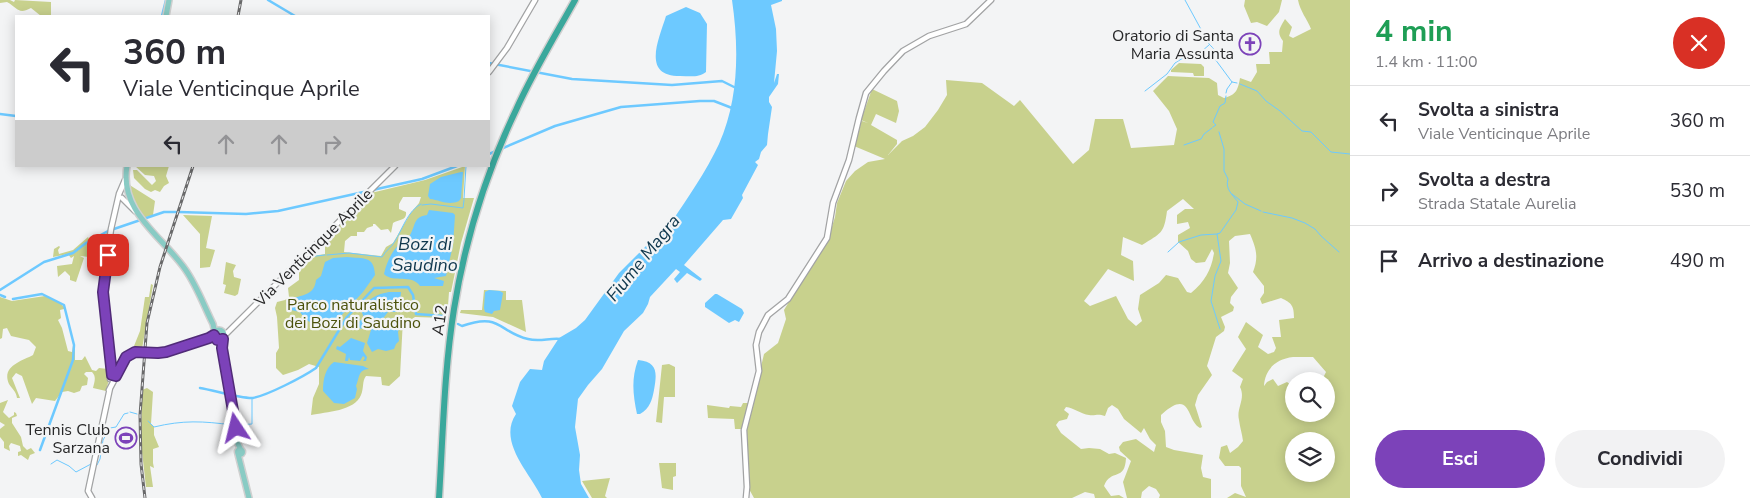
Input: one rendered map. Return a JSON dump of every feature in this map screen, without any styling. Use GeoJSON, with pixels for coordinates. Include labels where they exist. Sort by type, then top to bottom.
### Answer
{"type":"FeatureCollection","features":[{"type":"Feature","properties":{"kind":"highway","name":"A12"},"geometry":{"type":"LineString","coordinates":[[438,498],[447,369],[454,309],[474,221],[497,150],[533,73],[574,0]]}},
{"type":"Feature","properties":{"kind":"main road"},"geometry":{"type":"LineString","coordinates":[[166,15],[169,0]]}},
{"type":"Feature","properties":{"kind":"main road"},"geometry":{"type":"LineString","coordinates":[[490,71],[508,48],[535,0]]}},
{"type":"Feature","properties":{"kind":"main road"},"geometry":{"type":"LineString","coordinates":[[746,498],[744,430],[759,371],[756,345],[759,332],[768,314],[788,299],[827,238],[834,203],[849,160],[866,93],[903,52],[927,37],[966,24],[991,0]]}},
{"type":"Feature","properties":{"kind":"main road"},"geometry":{"type":"LineString","coordinates":[[91,494],[90,484],[113,377],[103,292],[111,230],[128,167]]}},
{"type":"Feature","properties":{"kind":"main road","name":"Via Venticinque Aprile"},"geometry":{"type":"LineString","coordinates":[[113,377],[126,357],[135,352],[166,352],[219,335],[231,328],[394,167]]}},
{"type":"Feature","properties":{"kind":"main road"},"geometry":{"type":"LineString","coordinates":[[126,178],[127,191],[139,217]]}},
{"type":"Feature","properties":{"kind":"main road"},"geometry":{"type":"LineString","coordinates":[[120,198],[127,191]]}},
{"type":"Feature","properties":{"kind":"main road"},"geometry":{"type":"LineString","coordinates":[[120,198],[185,269],[219,335],[241,463],[249,498]]}},
{"type":"Feature","properties":{"kind":"green space"},"geometry":{"type":"Polygon","coordinates":[[[0,0],[51,2],[51,15],[40,15],[31,8],[21,11],[7,2],[0,3],[0,0]]]}},
{"type":"Feature","properties":{"kind":"green space"},"geometry":{"type":"Polygon","coordinates":[[[1245,0],[1282,0],[1279,12],[1267,26],[1257,22],[1251,23],[1244,6],[1245,0]]]}},
{"type":"Feature","properties":{"kind":"green space"},"geometry":{"type":"Polygon","coordinates":[[[1298,0],[1350,0],[1350,498],[1227,498],[1235,493],[1246,497],[1241,486],[1241,468],[1239,466],[1225,466],[1219,458],[1221,447],[1227,445],[1230,453],[1243,441],[1238,416],[1242,400],[1240,387],[1243,379],[1232,371],[1246,349],[1238,337],[1246,322],[1263,335],[1258,347],[1268,354],[1274,352],[1276,348],[1272,337],[1281,337],[1279,320],[1294,318],[1292,305],[1281,298],[1262,304],[1260,299],[1264,293],[1264,286],[1253,272],[1256,253],[1250,234],[1235,236],[1229,241],[1230,263],[1228,273],[1238,288],[1231,297],[1230,303],[1234,307],[1233,311],[1221,317],[1225,327],[1224,331],[1216,337],[1207,366],[1212,375],[1198,395],[1195,405],[1202,427],[1200,428],[1196,424],[1187,408],[1183,405],[1178,404],[1171,407],[1161,415],[1166,447],[1203,455],[1201,468],[1203,477],[1211,479],[1211,498],[1159,498],[1160,495],[1156,489],[1149,486],[1142,492],[1141,498],[1127,498],[1123,482],[1131,461],[1120,451],[1119,447],[1123,442],[1136,439],[1154,452],[1156,445],[1144,428],[1141,433],[1124,419],[1118,409],[1112,405],[1108,408],[1105,416],[1086,414],[1066,407],[1064,410],[1069,414],[1067,419],[1059,421],[1056,425],[1061,433],[1081,449],[1100,449],[1109,454],[1115,453],[1126,458],[1123,470],[1110,477],[1104,486],[1111,496],[1119,495],[1124,498],[1095,498],[1094,494],[1085,492],[1072,498],[754,498],[749,489],[746,430],[764,354],[778,343],[786,319],[784,310],[829,236],[837,203],[846,181],[855,171],[868,162],[885,159],[854,146],[858,136],[859,120],[868,123],[861,120],[872,89],[897,101],[899,111],[896,123],[876,114],[871,125],[897,140],[897,144],[888,155],[902,141],[925,127],[947,95],[946,80],[982,83],[1014,106],[1020,100],[1073,164],[1089,150],[1095,119],[1123,119],[1131,148],[1174,145],[1177,129],[1169,111],[1153,91],[1168,76],[1209,78],[1217,83],[1218,95],[1224,98],[1234,94],[1240,78],[1251,82],[1257,72],[1256,64],[1270,64],[1269,52],[1282,52],[1283,41],[1279,32],[1285,19],[1292,27],[1289,36],[1293,38],[1311,29],[1298,0]],[[1183,199],[1167,211],[1163,229],[1154,238],[1142,245],[1123,237],[1121,255],[1133,261],[1134,281],[1108,269],[1084,301],[1090,306],[1116,296],[1128,319],[1136,326],[1142,321],[1138,309],[1140,295],[1159,283],[1166,275],[1178,278],[1187,292],[1191,293],[1196,289],[1204,280],[1209,270],[1214,253],[1212,249],[1205,262],[1196,263],[1191,259],[1188,251],[1178,242],[1178,235],[1190,228],[1188,222],[1177,224],[1177,215],[1185,209],[1194,209],[1183,199]]]}},
{"type":"Feature","properties":{"kind":"green space"},"geometry":{"type":"Polygon","coordinates":[[[1179,63],[1201,64],[1204,67],[1204,76],[1194,76],[1193,73],[1171,72],[1179,63]]]}},
{"type":"Feature","properties":{"kind":"green space"},"geometry":{"type":"Polygon","coordinates":[[[136,167],[169,167],[166,176],[169,183],[160,192],[155,190],[151,192],[134,178],[133,170],[137,170],[152,185],[156,181],[154,176],[145,175],[136,167]]]}},
{"type":"Feature","properties":{"kind":"green space","name":"Parco naturalistico dei Bozi di Saudino"},"geometry":{"type":"Polygon","coordinates":[[[465,167],[463,198],[474,198],[461,243],[451,292],[449,292],[445,318],[415,317],[403,319],[400,376],[389,386],[382,385],[381,377],[366,376],[361,395],[353,404],[339,410],[311,415],[313,398],[319,384],[319,367],[309,364],[283,375],[276,368],[276,353],[279,348],[275,308],[277,302],[289,297],[288,288],[299,280],[299,264],[306,257],[325,254],[325,237],[371,193],[425,180],[465,167]],[[403,197],[399,204],[399,209],[406,212],[406,215],[404,218],[393,223],[391,233],[388,229],[381,230],[373,224],[364,232],[357,232],[357,236],[351,236],[345,241],[344,252],[381,256],[386,247],[393,243],[410,214],[419,203],[421,197],[403,197]]]}},
{"type":"Feature","properties":{"kind":"green space"},"geometry":{"type":"Polygon","coordinates":[[[128,184],[155,201],[153,215],[143,218],[133,204],[128,184]]]}},
{"type":"Feature","properties":{"kind":"green space"},"geometry":{"type":"Polygon","coordinates":[[[183,215],[212,216],[206,248],[215,250],[210,267],[200,268],[200,234],[183,215]]]}},
{"type":"Feature","properties":{"kind":"green space"},"geometry":{"type":"Polygon","coordinates":[[[109,232],[107,242],[102,243],[102,248],[92,252],[89,257],[80,256],[84,258],[76,282],[70,280],[70,276],[65,271],[58,277],[57,266],[72,264],[74,256],[71,258],[68,254],[53,257],[54,249],[60,247],[58,250],[59,254],[73,250],[88,237],[90,241],[109,232]]]}},
{"type":"Feature","properties":{"kind":"green space"},"geometry":{"type":"Polygon","coordinates":[[[226,262],[236,265],[233,271],[234,277],[241,279],[238,294],[235,296],[224,293],[226,285],[223,284],[226,262]]]}},
{"type":"Feature","properties":{"kind":"green space"},"geometry":{"type":"Polygon","coordinates":[[[151,284],[153,285],[142,349],[137,349],[134,346],[140,331],[145,297],[149,297],[151,284]]]}},
{"type":"Feature","properties":{"kind":"green space"},"geometry":{"type":"Polygon","coordinates":[[[484,290],[506,291],[506,300],[522,300],[526,332],[493,317],[460,313],[461,310],[482,310],[484,290]]]}},
{"type":"Feature","properties":{"kind":"green space"},"geometry":{"type":"Polygon","coordinates":[[[45,296],[64,307],[64,309],[60,310],[61,318],[58,320],[68,351],[72,352],[73,346],[75,347],[75,360],[82,360],[85,356],[92,370],[96,371],[99,368],[108,369],[109,379],[106,391],[93,388],[94,376],[92,372],[86,372],[84,374],[88,378],[87,385],[82,386],[80,391],[74,393],[62,392],[55,401],[36,398],[32,404],[22,376],[16,373],[12,378],[20,398],[17,398],[9,384],[8,373],[10,368],[18,362],[33,355],[36,347],[29,340],[11,336],[7,328],[3,329],[2,338],[0,339],[0,297],[12,301],[45,296]]]}},
{"type":"Feature","properties":{"kind":"green space"},"geometry":{"type":"Polygon","coordinates":[[[669,364],[675,367],[675,397],[664,397],[662,423],[656,422],[662,365],[669,364]]]}},
{"type":"Feature","properties":{"kind":"green space"},"geometry":{"type":"Polygon","coordinates":[[[147,388],[153,392],[151,424],[154,427],[154,435],[159,447],[153,449],[154,468],[150,466],[153,487],[146,487],[141,443],[142,390],[147,388]]]}},
{"type":"Feature","properties":{"kind":"green space"},"geometry":{"type":"Polygon","coordinates":[[[8,400],[3,412],[9,418],[14,415],[14,412],[16,413],[17,416],[12,418],[12,423],[21,437],[23,446],[27,450],[31,448],[35,453],[30,455],[28,460],[21,455],[18,456],[18,452],[21,451],[20,446],[11,443],[9,446],[10,451],[4,448],[4,442],[0,437],[0,429],[5,425],[0,422],[0,403],[8,400]]]}},
{"type":"Feature","properties":{"kind":"green space"},"geometry":{"type":"Polygon","coordinates":[[[743,403],[749,403],[742,429],[735,429],[734,419],[708,418],[707,405],[729,408],[730,406],[741,407],[743,403]]]}},
{"type":"Feature","properties":{"kind":"green space"},"geometry":{"type":"Polygon","coordinates":[[[659,463],[676,463],[673,490],[662,488],[659,463]]]}},
{"type":"Feature","properties":{"kind":"green space"},"geometry":{"type":"Polygon","coordinates":[[[610,478],[605,496],[607,498],[592,498],[582,481],[610,478]]]}},
{"type":"Feature","properties":{"kind":"water","name":"Fiume Magra"},"geometry":{"type":"Polygon","coordinates":[[[732,0],[782,0],[771,5],[776,29],[777,51],[774,83],[777,74],[779,74],[778,84],[769,97],[772,107],[767,145],[761,152],[759,159],[755,162],[758,165],[731,219],[723,220],[684,265],[702,279],[700,281],[687,273],[677,283],[674,279],[680,272],[676,269],[650,297],[643,313],[624,331],[602,369],[578,399],[575,427],[580,455],[579,470],[581,484],[589,498],[542,498],[518,458],[510,436],[511,425],[516,414],[512,406],[520,382],[530,369],[542,370],[544,361],[559,338],[585,320],[619,273],[671,223],[708,164],[726,127],[734,91],[736,36],[732,0]]]}},
{"type":"Feature","properties":{"kind":"water"},"geometry":{"type":"Polygon","coordinates":[[[686,7],[700,13],[707,24],[706,72],[697,76],[668,74],[660,70],[657,63],[657,45],[666,16],[686,7]]]}},
{"type":"Feature","properties":{"kind":"water","name":"Bozi di Saudino"},"geometry":{"type":"Polygon","coordinates":[[[463,172],[461,198],[459,201],[448,203],[430,199],[428,196],[430,184],[441,177],[463,172]]]}},
{"type":"Feature","properties":{"kind":"water","name":"Bozi di Saudino"},"geometry":{"type":"Polygon","coordinates":[[[429,210],[453,213],[455,215],[453,245],[446,276],[434,278],[444,281],[443,286],[420,286],[412,280],[388,277],[384,274],[393,252],[410,235],[417,220],[427,215],[429,210]]]}},
{"type":"Feature","properties":{"kind":"water","name":"Bozi di Saudino"},"geometry":{"type":"Polygon","coordinates":[[[333,258],[367,259],[372,264],[375,275],[363,292],[340,317],[328,323],[313,324],[305,319],[300,312],[291,310],[289,303],[291,299],[305,295],[313,289],[316,280],[321,276],[325,262],[333,258]]]}},
{"type":"Feature","properties":{"kind":"water"},"geometry":{"type":"Polygon","coordinates":[[[489,290],[503,293],[500,310],[494,311],[492,314],[485,312],[484,308],[485,292],[489,290]]]}},
{"type":"Feature","properties":{"kind":"water"},"geometry":{"type":"Polygon","coordinates":[[[389,292],[401,292],[402,312],[388,312],[382,320],[369,322],[361,329],[355,324],[364,318],[361,310],[369,300],[389,292]]]}},
{"type":"Feature","properties":{"kind":"water"},"geometry":{"type":"Polygon","coordinates":[[[715,294],[742,309],[744,313],[739,322],[735,320],[729,323],[705,307],[705,303],[715,294]]]}},
{"type":"Feature","properties":{"kind":"water","name":"Bozi di Saudino"},"geometry":{"type":"Polygon","coordinates":[[[391,318],[400,326],[398,332],[399,341],[394,349],[386,351],[378,349],[372,352],[367,343],[371,330],[374,327],[385,327],[391,318]]]}},
{"type":"Feature","properties":{"kind":"water"},"geometry":{"type":"Polygon","coordinates":[[[351,338],[365,343],[363,351],[367,357],[366,361],[363,361],[365,358],[363,356],[360,361],[350,360],[349,357],[348,361],[345,361],[346,354],[336,349],[337,346],[340,347],[351,338]]]}},
{"type":"Feature","properties":{"kind":"water"},"geometry":{"type":"Polygon","coordinates":[[[638,360],[645,361],[653,366],[656,374],[651,400],[646,409],[640,414],[637,414],[633,387],[638,360]]]}},
{"type":"Feature","properties":{"kind":"water"},"geometry":{"type":"Polygon","coordinates":[[[334,362],[363,366],[369,369],[360,374],[355,398],[344,404],[334,403],[323,391],[325,375],[328,368],[334,362]]]}},
{"type":"Feature","properties":{"kind":"waterway"},"geometry":{"type":"LineString","coordinates":[[162,15],[166,0]]}},
{"type":"Feature","properties":{"kind":"waterway"},"geometry":{"type":"LineString","coordinates":[[268,0],[293,15]]}},
{"type":"Feature","properties":{"kind":"waterway"},"geometry":{"type":"LineString","coordinates":[[1185,0],[1209,44],[1215,50],[1215,59],[1232,82],[1237,83]]}},
{"type":"Feature","properties":{"kind":"waterway"},"geometry":{"type":"LineString","coordinates":[[1202,51],[1209,45]]}},
{"type":"Feature","properties":{"kind":"waterway"},"geometry":{"type":"LineString","coordinates":[[1145,91],[1167,74],[1175,63],[1183,58],[1188,59],[1199,52]]}},
{"type":"Feature","properties":{"kind":"waterway"},"geometry":{"type":"LineString","coordinates":[[490,63],[572,79],[672,85],[722,81],[738,89]]}},
{"type":"Feature","properties":{"kind":"waterway"},"geometry":{"type":"LineString","coordinates":[[1226,93],[1232,82]]}},
{"type":"Feature","properties":{"kind":"waterway"},"geometry":{"type":"LineString","coordinates":[[1240,84],[1257,91],[1302,131],[1311,132],[1331,152],[1350,154]]}},
{"type":"Feature","properties":{"kind":"waterway"},"geometry":{"type":"LineString","coordinates":[[1213,127],[1216,125],[1213,122],[1220,106],[1225,103],[1226,96]]}},
{"type":"Feature","properties":{"kind":"waterway"},"geometry":{"type":"LineString","coordinates":[[490,154],[555,126],[621,107],[714,101],[732,108]]}},
{"type":"Feature","properties":{"kind":"waterway"},"geometry":{"type":"LineString","coordinates":[[0,114],[15,116]]}},
{"type":"Feature","properties":{"kind":"waterway"},"geometry":{"type":"LineString","coordinates":[[1184,145],[1201,139],[1212,128]]}},
{"type":"Feature","properties":{"kind":"waterway"},"geometry":{"type":"LineString","coordinates":[[1219,132],[1224,149],[1224,171],[1228,179],[1227,186],[1238,202],[1236,210],[1220,233],[1217,234],[1221,261],[1215,276],[1211,301],[1220,329]]}},
{"type":"Feature","properties":{"kind":"waterway"},"geometry":{"type":"LineString","coordinates":[[179,212],[246,214],[278,211],[422,179],[454,167]]}},
{"type":"Feature","properties":{"kind":"waterway"},"geometry":{"type":"LineString","coordinates":[[464,199],[466,167]]}},
{"type":"Feature","properties":{"kind":"waterway"},"geometry":{"type":"LineString","coordinates":[[1232,194],[1245,204],[1261,211]]}},
{"type":"Feature","properties":{"kind":"waterway"},"geometry":{"type":"LineString","coordinates":[[422,205],[431,204],[463,208],[464,200]]}},
{"type":"Feature","properties":{"kind":"waterway"},"geometry":{"type":"LineString","coordinates":[[327,255],[349,253],[382,257],[394,243],[409,215],[421,204]]}},
{"type":"Feature","properties":{"kind":"waterway"},"geometry":{"type":"LineString","coordinates":[[0,290],[44,262],[73,253],[86,243],[108,231],[164,212],[176,212]]}},
{"type":"Feature","properties":{"kind":"waterway"},"geometry":{"type":"LineString","coordinates":[[1263,212],[1292,218],[1305,223],[1315,229],[1339,252]]}},
{"type":"Feature","properties":{"kind":"waterway"},"geometry":{"type":"LineString","coordinates":[[1168,252],[1179,242],[1201,235],[1217,234]]}},
{"type":"Feature","properties":{"kind":"waterway"},"geometry":{"type":"LineString","coordinates":[[299,265],[308,257],[325,255]]}},
{"type":"Feature","properties":{"kind":"waterway"},"geometry":{"type":"LineString","coordinates":[[200,388],[253,398],[276,390],[303,376],[316,368],[347,317],[374,288],[408,287],[413,295],[416,314],[444,316]]}},
{"type":"Feature","properties":{"kind":"waterway"},"geometry":{"type":"LineString","coordinates":[[13,299],[42,294],[64,305],[74,345],[73,360],[40,450]]}},
{"type":"Feature","properties":{"kind":"waterway"},"geometry":{"type":"LineString","coordinates":[[0,295],[5,297]]}},
{"type":"Feature","properties":{"kind":"waterway"},"geometry":{"type":"LineString","coordinates":[[458,324],[462,326],[475,322],[492,322],[518,336],[528,339],[560,339]]}},
{"type":"Feature","properties":{"kind":"waterway"},"geometry":{"type":"LineString","coordinates":[[237,425],[252,424],[252,398]]}},
{"type":"Feature","properties":{"kind":"waterway"},"geometry":{"type":"LineString","coordinates":[[130,412],[137,414]]}},
{"type":"Feature","properties":{"kind":"waterway"},"geometry":{"type":"LineString","coordinates":[[97,465],[100,459],[103,440],[110,428],[116,427],[124,414],[128,413]]}},
{"type":"Feature","properties":{"kind":"waterway"},"geometry":{"type":"LineString","coordinates":[[148,421],[154,427],[193,422],[232,425]]}},
{"type":"Feature","properties":{"kind":"waterway"},"geometry":{"type":"LineString","coordinates":[[51,464],[57,460],[76,472],[91,464]]}},
{"type":"Feature","properties":{"kind":"railway"},"geometry":{"type":"LineString","coordinates":[[238,15],[241,0]]}},
{"type":"Feature","properties":{"kind":"railway"},"geometry":{"type":"LineString","coordinates":[[145,498],[141,464],[140,415],[147,323],[160,267],[193,167]]}},
{"type":"Feature","properties":{"kind":"place","name":"Oratorio di Santa Maria Assunta"},"geometry":{"type":"Point","coordinates":[1250,44]}},
{"type":"Feature","properties":{"kind":"place","name":"Tennis Club Sarzana"},"geometry":{"type":"Point","coordinates":[126,438]}},
{"type":"Feature","properties":{"kind":"route"},"geometry":{"type":"LineString","coordinates":[[108,255],[103,292],[112,375],[116,376],[126,357],[135,352],[166,352],[214,335],[217,340],[223,339],[222,348],[236,428]]}}]}
